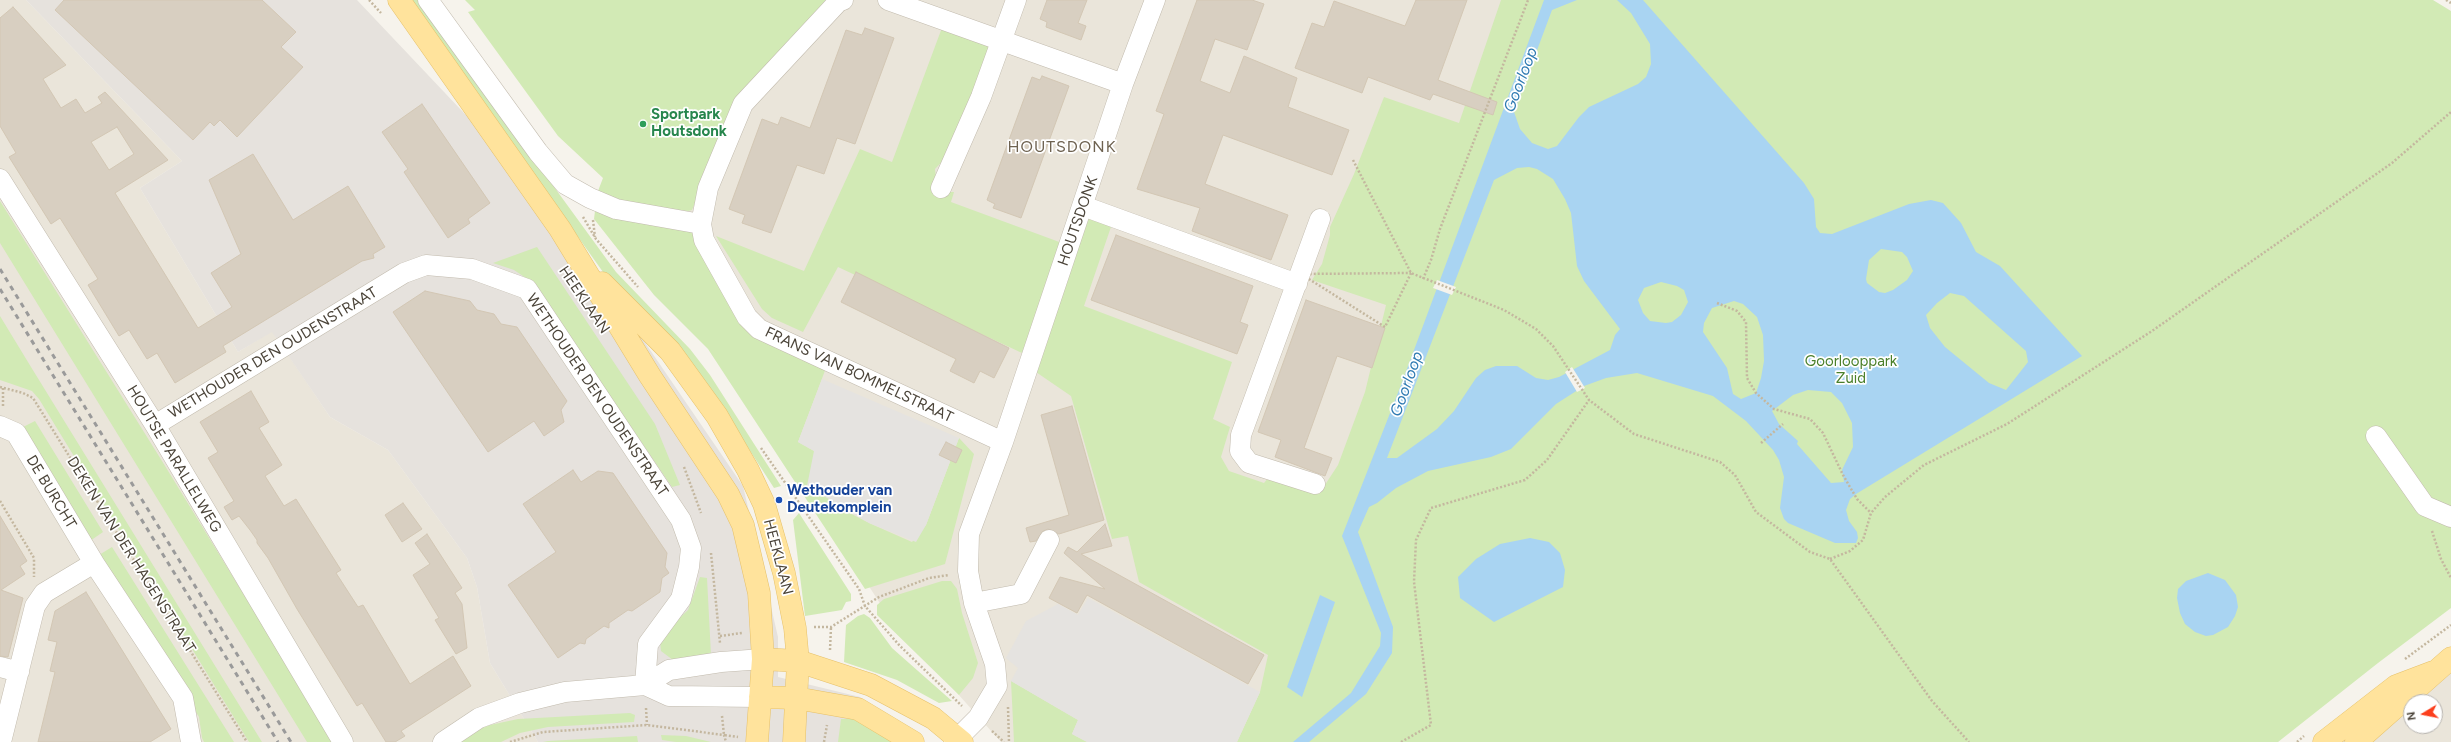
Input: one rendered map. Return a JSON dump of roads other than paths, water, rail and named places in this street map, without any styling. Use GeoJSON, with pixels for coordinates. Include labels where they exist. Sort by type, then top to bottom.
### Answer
{"type":"FeatureCollection","features":[{"type":"Feature","properties":{"kind":"main road","name":"HEEKLAAN"},"geometry":{"type":"LineString","coordinates":[[399,0],[556,223],[650,376],[728,494],[740,519],[759,593],[763,659],[757,742]]}},
{"type":"Feature","properties":{"kind":"main road","name":"HEEKLAAN"},"geometry":{"type":"LineString","coordinates":[[575,255],[670,351],[717,416],[748,470],[764,504],[784,573],[796,628],[798,661],[794,742]]}},
{"type":"Feature","properties":{"kind":"main road"},"geometry":{"type":"LineString","coordinates":[[2356,742],[2433,672],[2451,658]]}},
{"type":"Feature","properties":{"kind":"main road"},"geometry":{"type":"LineString","coordinates":[[763,659],[798,661],[871,685],[933,718],[958,740]]}},
{"type":"Feature","properties":{"kind":"main road"},"geometry":{"type":"LineString","coordinates":[[2324,742],[2396,686],[2433,672]]}},
{"type":"Feature","properties":{"kind":"main road"},"geometry":{"type":"LineString","coordinates":[[760,697],[796,698],[858,709],[900,732],[913,742]]}},
{"type":"Feature","properties":{"kind":"street"},"geometry":{"type":"LineString","coordinates":[[428,0],[538,152],[565,184],[616,209],[701,224]]}},
{"type":"Feature","properties":{"kind":"street","name":"FRANS VAN BOMMELSTRAAT"},"geometry":{"type":"LineString","coordinates":[[843,0],[839,1],[743,104],[708,188],[701,224],[704,240],[747,317],[759,329],[1003,442]]}},
{"type":"Feature","properties":{"kind":"street"},"geometry":{"type":"LineString","coordinates":[[888,0],[1123,84]]}},
{"type":"Feature","properties":{"kind":"street"},"geometry":{"type":"LineString","coordinates":[[941,188],[981,97],[1016,0]]}},
{"type":"Feature","properties":{"kind":"street","name":"HOUTSDONK"},"geometry":{"type":"LineString","coordinates":[[1003,442],[1123,84],[1155,0]]}},
{"type":"Feature","properties":{"kind":"street","name":"HOUTSE PARALLELWEG"},"geometry":{"type":"LineString","coordinates":[[0,179],[155,425],[343,742]]}},
{"type":"Feature","properties":{"kind":"street"},"geometry":{"type":"LineString","coordinates":[[1082,206],[1299,279]]}},
{"type":"Feature","properties":{"kind":"street"},"geometry":{"type":"LineString","coordinates":[[1315,484],[1249,462],[1240,451],[1241,435],[1320,219]]}},
{"type":"Feature","properties":{"kind":"street","name":"WETHOUDER DEN OUDENSTRAAT"},"geometry":{"type":"LineString","coordinates":[[155,425],[404,273],[419,267],[426,265],[472,269],[527,289],[614,418],[680,520],[687,534],[691,548],[690,567],[681,599],[648,644],[645,685]]}},
{"type":"Feature","properties":{"kind":"street","name":"DE BURCHT"},"geometry":{"type":"LineString","coordinates":[[2,426],[16,433],[94,562]]}},
{"type":"Feature","properties":{"kind":"street"},"geometry":{"type":"LineString","coordinates":[[2376,436],[2425,506],[2451,517]]}},
{"type":"Feature","properties":{"kind":"street"},"geometry":{"type":"LineString","coordinates":[[958,740],[978,718],[997,686],[995,664],[974,603],[968,571],[970,534],[1003,442]]}},
{"type":"Feature","properties":{"kind":"street"},"geometry":{"type":"LineString","coordinates":[[974,603],[1021,594],[1049,540]]}},
{"type":"Feature","properties":{"kind":"street"},"geometry":{"type":"LineString","coordinates":[[1,742],[9,669],[35,606],[44,593],[94,562],[183,698],[191,742]]}},
{"type":"Feature","properties":{"kind":"street"},"geometry":{"type":"LineString","coordinates":[[443,742],[479,718],[520,703],[565,692],[645,685],[669,670],[721,662],[763,659]]}},
{"type":"Feature","properties":{"kind":"street"},"geometry":{"type":"LineString","coordinates":[[645,685],[670,696],[760,697]]}},
{"type":"Feature","properties":{"kind":"water","name":"Goorloop"},"geometry":{"type":"Polygon","coordinates":[[[1544,0],[1577,0],[1552,10],[1514,112],[1520,129],[1532,143],[1548,149],[1557,146],[1579,117],[1589,107],[1638,84],[1646,77],[1651,64],[1650,44],[1631,13],[1617,0],[1643,0],[1804,183],[1814,199],[1816,227],[1820,233],[1832,234],[1909,204],[1931,200],[1943,203],[1961,223],[1976,252],[2000,266],[2082,356],[1856,494],[1850,499],[1846,510],[1849,521],[1857,532],[1858,538],[1856,543],[1835,543],[1788,523],[1784,519],[1780,508],[1784,477],[1779,460],[1773,450],[1746,421],[1713,396],[1637,373],[1606,378],[1584,386],[1556,404],[1511,449],[1491,457],[1428,471],[1396,488],[1377,503],[1369,507],[1358,532],[1393,627],[1392,653],[1366,694],[1309,742],[1293,742],[1351,693],[1380,646],[1381,633],[1342,536],[1401,385],[1544,0]],[[1529,167],[1517,168],[1494,180],[1387,458],[1397,458],[1437,429],[1454,411],[1476,378],[1485,370],[1496,366],[1517,366],[1536,378],[1548,380],[1559,377],[1610,350],[1615,335],[1620,329],[1584,281],[1577,266],[1571,213],[1565,199],[1553,179],[1537,169],[1529,167]],[[1881,249],[1869,260],[1866,279],[1867,283],[1879,292],[1885,293],[1893,290],[1907,280],[1913,271],[1907,257],[1902,252],[1881,249]],[[1661,282],[1644,288],[1638,300],[1643,313],[1650,321],[1666,323],[1672,322],[1681,315],[1688,302],[1684,290],[1677,286],[1661,282]],[[1950,293],[1937,303],[1926,315],[1930,328],[1945,347],[1989,383],[2006,390],[2028,362],[2026,351],[1964,296],[1950,293]],[[1734,301],[1712,308],[1704,323],[1703,332],[1727,368],[1733,394],[1741,399],[1756,393],[1761,378],[1764,361],[1763,335],[1757,317],[1743,304],[1734,301]],[[1808,390],[1793,395],[1772,411],[1779,424],[1798,441],[1797,444],[1831,483],[1844,482],[1842,470],[1853,447],[1852,423],[1842,403],[1831,392],[1808,390]]]}},
{"type":"Feature","properties":{"kind":"water"},"geometry":{"type":"Polygon","coordinates":[[[1530,538],[1549,542],[1560,553],[1565,570],[1563,587],[1494,622],[1460,598],[1458,577],[1476,559],[1500,544],[1530,538]]]}},
{"type":"Feature","properties":{"kind":"water"},"geometry":{"type":"Polygon","coordinates":[[[2208,573],[2225,580],[2236,595],[2238,607],[2235,616],[2228,627],[2213,635],[2206,636],[2195,632],[2185,624],[2180,613],[2177,598],[2178,589],[2186,581],[2208,573]]]}},
{"type":"Feature","properties":{"kind":"water"},"geometry":{"type":"Polygon","coordinates":[[[1320,595],[1335,602],[1302,697],[1287,687],[1320,595]]]}},
{"type":"Feature","properties":{"kind":"railway"},"geometry":{"type":"LineString","coordinates":[[0,269],[291,742]]}},
{"type":"Feature","properties":{"kind":"railway"},"geometry":{"type":"LineString","coordinates":[[0,289],[278,742]]}},
{"type":"Feature","properties":{"kind":"place","name":"Sportpark Houtsdonk"},"geometry":{"type":"Point","coordinates":[643,124]}},
{"type":"Feature","properties":{"kind":"place","name":"Wethouder van Deutekomplein"},"geometry":{"type":"Point","coordinates":[779,500]}},
{"type":"Feature","properties":{"kind":"district","name":"HOUTSDONK"},"geometry":{"type":"Point","coordinates":[1062,147]}},
{"type":"Feature","properties":{"kind":"park label","name":"Goorlooppark Zuid"},"geometry":{"type":"Point","coordinates":[1851,370]}}]}
